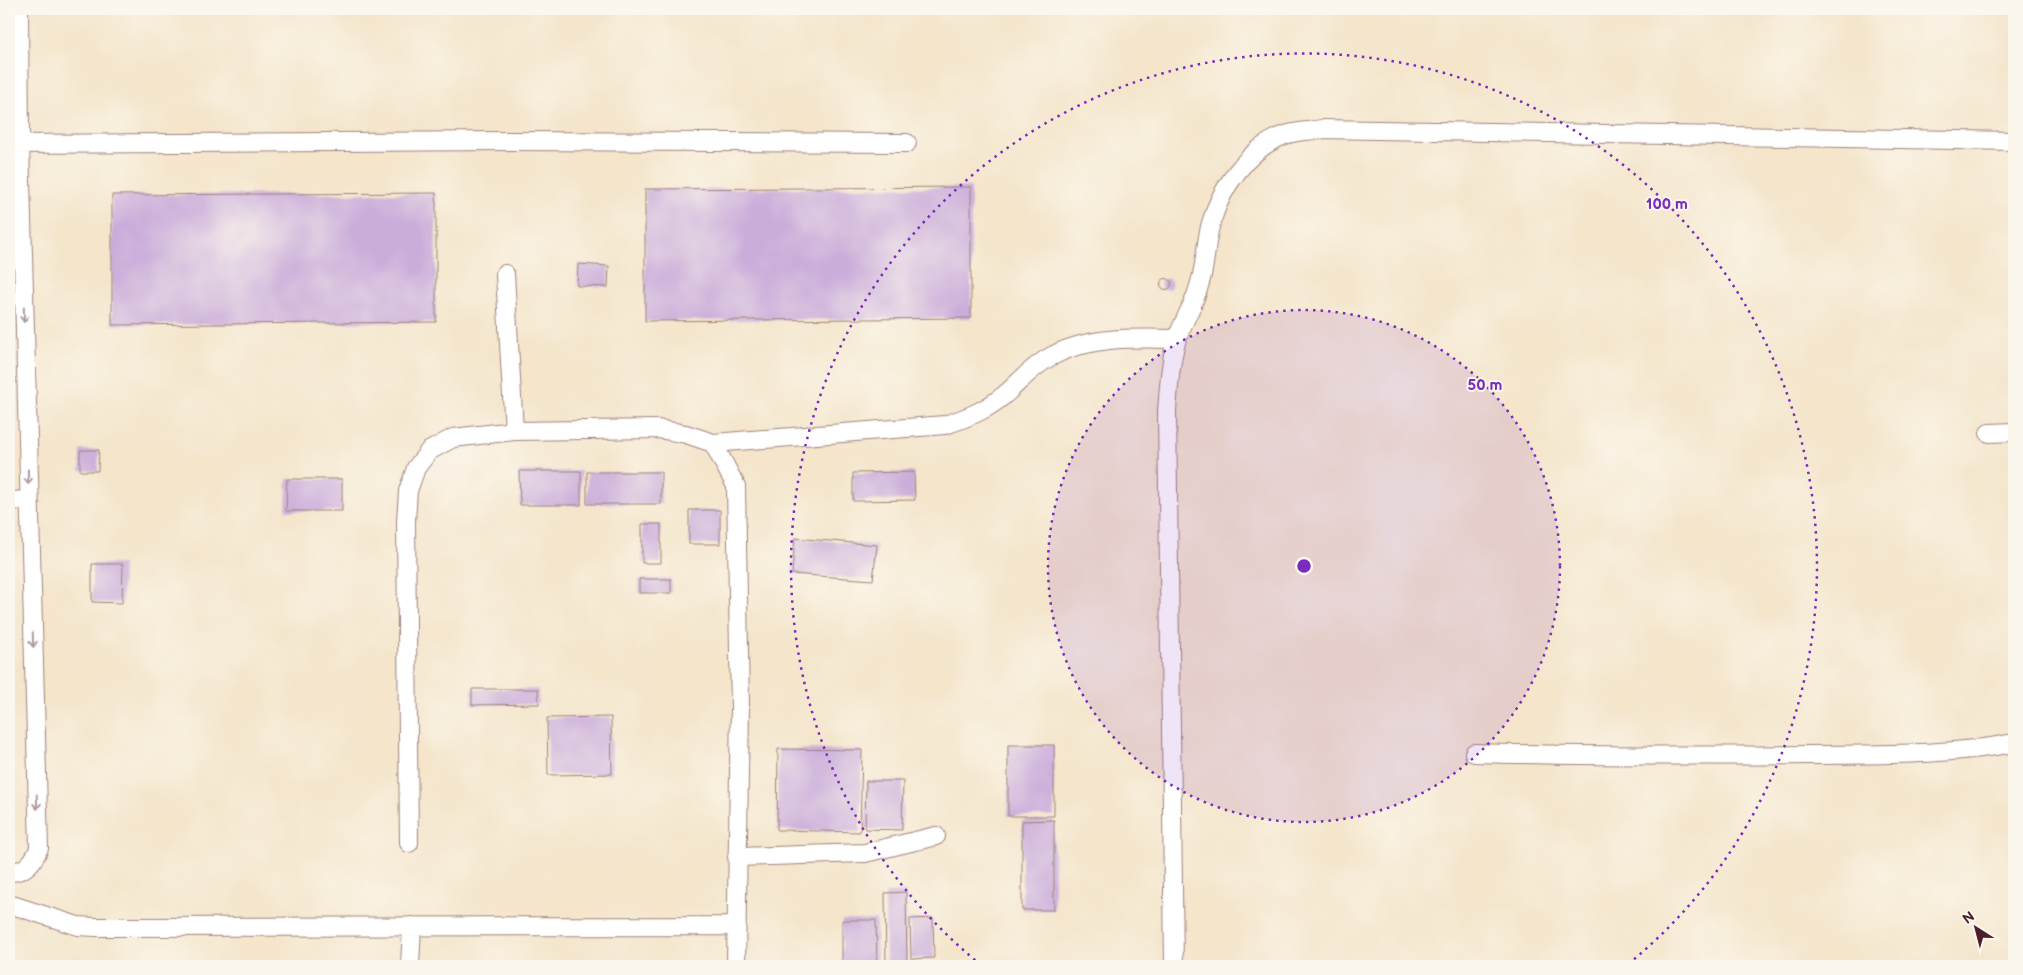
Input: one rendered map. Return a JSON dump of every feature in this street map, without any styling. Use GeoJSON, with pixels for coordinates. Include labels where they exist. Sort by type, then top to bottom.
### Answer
{"type":"FeatureCollection","features":[{"type":"Feature","properties":{"kind":"lane"},"geometry":{"type":"LineString","coordinates":[[9,872],[18,872],[28,866],[35,858],[39,848],[29,500],[14,144],[18,9]]}},
{"type":"Feature","properties":{"kind":"lane"},"geometry":{"type":"LineString","coordinates":[[1174,966],[1167,410],[1170,374],[1177,339],[1193,306],[1205,269],[1211,224],[1223,192],[1241,167],[1262,148],[1284,135],[1322,129],[2014,141]]}},
{"type":"Feature","properties":{"kind":"lane"},"geometry":{"type":"LineString","coordinates":[[14,144],[500,141],[907,143]]}},
{"type":"Feature","properties":{"kind":"lane"},"geometry":{"type":"LineString","coordinates":[[505,274],[514,432]]}},
{"type":"Feature","properties":{"kind":"lane"},"geometry":{"type":"LineString","coordinates":[[409,843],[408,491],[416,468],[429,451],[453,438],[514,432],[658,429],[686,434],[713,443],[945,424],[975,415],[1004,396],[1025,374],[1050,357],[1078,344],[1127,338],[1177,339]]}},
{"type":"Feature","properties":{"kind":"lane"},"geometry":{"type":"LineString","coordinates":[[1988,433],[2014,432]]}},
{"type":"Feature","properties":{"kind":"lane"},"geometry":{"type":"LineString","coordinates":[[713,443],[736,486],[740,706],[736,966]]}},
{"type":"Feature","properties":{"kind":"lane"},"geometry":{"type":"LineString","coordinates":[[9,500],[29,500]]}},
{"type":"Feature","properties":{"kind":"lane"},"geometry":{"type":"LineString","coordinates":[[1474,753],[1642,757],[1913,753],[1974,750],[2014,743]]}},
{"type":"Feature","properties":{"kind":"lane"},"geometry":{"type":"LineString","coordinates":[[737,857],[865,853],[936,836]]}},
{"type":"Feature","properties":{"kind":"lane"},"geometry":{"type":"LineString","coordinates":[[9,904],[78,926],[95,927],[737,926]]}},
{"type":"Feature","properties":{"kind":"lane"},"geometry":{"type":"LineString","coordinates":[[410,966],[412,926]]}},
{"type":"Feature","properties":{"kind":"building"},"geometry":{"type":"Polygon","coordinates":[[[971,187],[971,318],[645,321],[645,189],[971,187]]]}},
{"type":"Feature","properties":{"kind":"building"},"geometry":{"type":"Polygon","coordinates":[[[436,193],[436,322],[112,325],[112,195],[436,193]]]}},
{"type":"Feature","properties":{"kind":"building"},"geometry":{"type":"Polygon","coordinates":[[[578,264],[609,266],[608,287],[577,286],[578,264]]]}},
{"type":"Feature","properties":{"kind":"building"},"geometry":{"type":"Polygon","coordinates":[[[1166,278],[1172,284],[1166,290],[1160,284],[1166,278]]]}},
{"type":"Feature","properties":{"kind":"building"},"geometry":{"type":"Polygon","coordinates":[[[80,450],[99,450],[98,471],[80,471],[80,450]]]}},
{"type":"Feature","properties":{"kind":"building"},"geometry":{"type":"Polygon","coordinates":[[[519,471],[581,471],[581,505],[520,505],[519,471]]]}},
{"type":"Feature","properties":{"kind":"building"},"geometry":{"type":"Polygon","coordinates":[[[587,472],[661,472],[661,504],[587,504],[587,472]]]}},
{"type":"Feature","properties":{"kind":"building"},"geometry":{"type":"Polygon","coordinates":[[[914,472],[915,500],[853,501],[853,473],[914,472]]]}},
{"type":"Feature","properties":{"kind":"building"},"geometry":{"type":"Polygon","coordinates":[[[287,479],[342,479],[342,511],[286,511],[287,479]]]}},
{"type":"Feature","properties":{"kind":"building"},"geometry":{"type":"Polygon","coordinates":[[[689,510],[720,510],[720,544],[689,544],[689,510]]]}},
{"type":"Feature","properties":{"kind":"building"},"geometry":{"type":"Polygon","coordinates":[[[642,524],[661,524],[661,563],[642,563],[642,524]]]}},
{"type":"Feature","properties":{"kind":"building"},"geometry":{"type":"Polygon","coordinates":[[[795,538],[877,545],[873,580],[792,574],[795,538]]]}},
{"type":"Feature","properties":{"kind":"building"},"geometry":{"type":"Polygon","coordinates":[[[92,564],[123,564],[122,603],[92,602],[92,564]]]}},
{"type":"Feature","properties":{"kind":"building"},"geometry":{"type":"Polygon","coordinates":[[[639,579],[671,579],[671,593],[639,593],[639,579]]]}},
{"type":"Feature","properties":{"kind":"building"},"geometry":{"type":"Polygon","coordinates":[[[472,689],[538,689],[539,704],[472,705],[472,689]]]}},
{"type":"Feature","properties":{"kind":"building"},"geometry":{"type":"Polygon","coordinates":[[[611,717],[612,774],[548,775],[547,718],[611,717]]]}},
{"type":"Feature","properties":{"kind":"building"},"geometry":{"type":"Polygon","coordinates":[[[1008,745],[1054,745],[1054,816],[1008,816],[1008,745]]]}},
{"type":"Feature","properties":{"kind":"building"},"geometry":{"type":"Polygon","coordinates":[[[778,749],[862,750],[860,832],[777,830],[778,749]]]}},
{"type":"Feature","properties":{"kind":"building"},"geometry":{"type":"Polygon","coordinates":[[[866,781],[903,781],[902,830],[865,829],[866,781]]]}},
{"type":"Feature","properties":{"kind":"building"},"geometry":{"type":"Polygon","coordinates":[[[1054,820],[1054,910],[1022,910],[1022,821],[1054,820]]]}},
{"type":"Feature","properties":{"kind":"building"},"geometry":{"type":"Polygon","coordinates":[[[906,892],[907,966],[886,966],[885,893],[906,892]]]}},
{"type":"Feature","properties":{"kind":"building"},"geometry":{"type":"Polygon","coordinates":[[[933,918],[934,958],[911,959],[910,919],[933,918]]]}},
{"type":"Feature","properties":{"kind":"building"},"geometry":{"type":"Polygon","coordinates":[[[842,920],[876,920],[877,966],[842,966],[842,920]]]}}]}
